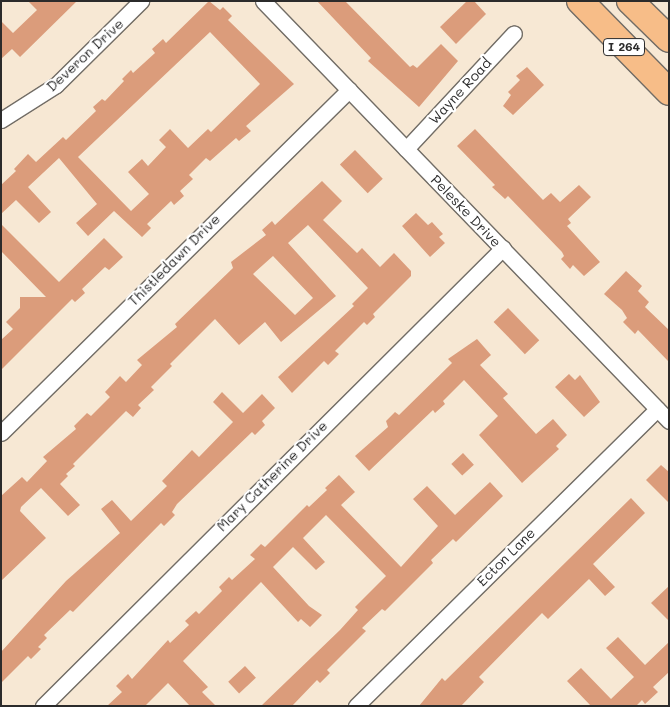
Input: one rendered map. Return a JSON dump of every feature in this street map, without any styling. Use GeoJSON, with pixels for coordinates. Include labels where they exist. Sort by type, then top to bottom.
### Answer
{"type":"FeatureCollection","features":[{"type":"Feature","properties":{"kind":"highway","name":"I 264"},"geometry":{"type":"LineString","coordinates":[[580,1],[669,92]]}},
{"type":"Feature","properties":{"kind":"highway","name":"I 264"},"geometry":{"type":"LineString","coordinates":[[630,1],[669,39]]}},
{"type":"Feature","properties":{"kind":"street","name":"Deveron Drive"},"geometry":{"type":"LineString","coordinates":[[1,120],[56,85],[141,1]]}},
{"type":"Feature","properties":{"kind":"street","name":"Peleske Drive"},"geometry":{"type":"LineString","coordinates":[[263,1],[669,421]]}},
{"type":"Feature","properties":{"kind":"street","name":"Wayne Road"},"geometry":{"type":"LineString","coordinates":[[406,149],[514,34]]}},
{"type":"Feature","properties":{"kind":"street","name":"Thistledawn Drive"},"geometry":{"type":"LineString","coordinates":[[1,433],[349,90]]}},
{"type":"Feature","properties":{"kind":"street","name":"Mary Catherine Drive"},"geometry":{"type":"LineString","coordinates":[[42,706],[502,248]]}},
{"type":"Feature","properties":{"kind":"street","name":"Ecton Lane"},"geometry":{"type":"LineString","coordinates":[[356,706],[657,409]]}},
{"type":"Feature","properties":{"kind":"building"},"geometry":{"type":"Polygon","coordinates":[[[28,1],[77,1],[20,57],[12,49],[1,59],[1,21],[13,33],[37,10],[28,1]]]}},
{"type":"Feature","properties":{"kind":"building"},"geometry":{"type":"Polygon","coordinates":[[[209,1],[220,10],[223,7],[232,16],[228,20],[294,84],[246,126],[251,131],[239,141],[236,138],[210,161],[206,158],[189,175],[193,179],[180,191],[184,196],[174,205],[171,201],[147,224],[151,228],[142,237],[114,211],[88,236],[76,223],[97,204],[59,158],[28,187],[51,212],[39,223],[16,200],[1,214],[1,185],[16,171],[14,169],[28,154],[36,162],[63,137],[66,140],[96,111],[93,107],[102,99],[105,101],[124,81],[122,79],[131,70],[133,73],[155,53],[152,49],[163,39],[166,43],[209,1]],[[210,32],[78,157],[131,211],[149,194],[128,172],[142,159],[148,166],[166,147],[159,140],[170,129],[188,148],[208,129],[211,132],[260,84],[210,32]]]}},
{"type":"Feature","properties":{"kind":"building"},"geometry":{"type":"Polygon","coordinates":[[[317,1],[345,1],[410,67],[413,65],[417,68],[441,44],[458,61],[419,107],[368,61],[371,58],[317,1]]]}},
{"type":"Feature","properties":{"kind":"building"},"geometry":{"type":"Polygon","coordinates":[[[467,1],[474,1],[486,14],[456,44],[440,27],[467,1]]]}},
{"type":"Feature","properties":{"kind":"building"},"geometry":{"type":"Polygon","coordinates":[[[527,67],[544,85],[513,115],[503,106],[511,95],[508,92],[520,80],[516,76],[527,67]]]}},
{"type":"Feature","properties":{"kind":"building"},"geometry":{"type":"Polygon","coordinates":[[[475,129],[543,200],[551,193],[560,202],[579,185],[591,197],[568,219],[571,223],[567,226],[600,262],[584,276],[573,265],[570,269],[561,259],[564,256],[562,252],[508,196],[505,199],[492,187],[495,185],[457,146],[475,129]]]}},
{"type":"Feature","properties":{"kind":"building"},"geometry":{"type":"Polygon","coordinates":[[[355,150],[383,179],[368,193],[340,165],[355,150]]]}},
{"type":"Feature","properties":{"kind":"building"},"geometry":{"type":"Polygon","coordinates":[[[322,181],[342,201],[323,220],[357,253],[362,248],[380,267],[394,253],[411,271],[411,276],[373,314],[375,317],[367,325],[364,322],[335,351],[339,354],[328,365],[324,361],[292,393],[278,377],[354,306],[352,304],[368,288],[308,225],[288,243],[336,296],[281,342],[265,322],[239,345],[215,319],[170,364],[172,366],[151,387],[154,390],[138,405],[141,408],[133,417],[126,411],[73,464],[75,466],[66,474],[68,476],[60,484],[80,505],[68,516],[41,488],[21,507],[20,511],[46,538],[1,581],[1,496],[22,477],[27,482],[47,461],[43,457],[76,429],[74,426],[87,413],[91,416],[110,397],[105,392],[120,376],[126,382],[142,365],[137,360],[177,327],[175,324],[233,268],[231,262],[266,235],[262,230],[272,221],[275,225],[322,181]],[[273,256],[253,274],[295,315],[313,298],[273,256]]]}},
{"type":"Feature","properties":{"kind":"building"},"geometry":{"type":"Polygon","coordinates":[[[416,213],[428,225],[432,222],[443,234],[439,237],[445,243],[430,257],[402,226],[416,213]]]}},
{"type":"Feature","properties":{"kind":"building"},"geometry":{"type":"Polygon","coordinates":[[[1,224],[59,282],[104,238],[123,257],[109,270],[105,267],[82,289],[85,293],[75,302],[72,299],[1,370],[1,340],[13,329],[6,322],[20,308],[20,297],[46,297],[1,251],[1,224]]]}},
{"type":"Feature","properties":{"kind":"building"},"geometry":{"type":"Polygon","coordinates":[[[626,271],[642,286],[638,291],[649,302],[645,307],[669,330],[669,362],[638,330],[635,334],[623,322],[627,318],[622,310],[604,294],[626,271]]]}},
{"type":"Feature","properties":{"kind":"building"},"geometry":{"type":"Polygon","coordinates":[[[508,308],[539,340],[525,354],[494,322],[508,308]]]}},
{"type":"Feature","properties":{"kind":"building"},"geometry":{"type":"Polygon","coordinates":[[[477,339],[491,355],[480,365],[508,394],[503,398],[536,434],[553,419],[567,435],[556,446],[559,449],[522,483],[479,435],[498,416],[464,380],[443,401],[445,404],[435,413],[433,410],[369,471],[355,456],[388,427],[386,421],[395,412],[399,415],[452,363],[448,359],[477,339]]]}},
{"type":"Feature","properties":{"kind":"building"},"geometry":{"type":"Polygon","coordinates":[[[569,374],[575,380],[580,375],[600,402],[584,417],[555,387],[569,374]]]}},
{"type":"Feature","properties":{"kind":"building"},"geometry":{"type":"Polygon","coordinates":[[[222,392],[243,413],[262,394],[275,408],[262,421],[265,425],[255,435],[252,432],[177,504],[172,512],[175,515],[164,526],[161,523],[73,612],[70,610],[44,635],[47,638],[38,647],[41,649],[31,659],[28,656],[1,683],[1,652],[66,581],[120,533],[101,509],[112,500],[131,521],[167,486],[162,481],[192,450],[199,457],[233,422],[213,402],[222,392]]]}},
{"type":"Feature","properties":{"kind":"building"},"geometry":{"type":"Polygon","coordinates":[[[463,453],[474,465],[462,476],[451,464],[463,453]]]}},
{"type":"Feature","properties":{"kind":"building"},"geometry":{"type":"Polygon","coordinates":[[[661,465],[669,472],[669,503],[646,480],[661,465]]]}},
{"type":"Feature","properties":{"kind":"building"},"geometry":{"type":"Polygon","coordinates":[[[339,475],[355,492],[341,505],[401,567],[438,526],[413,499],[427,486],[455,515],[490,482],[503,496],[456,542],[453,539],[431,560],[433,563],[385,611],[382,609],[362,628],[366,631],[327,670],[330,673],[320,683],[317,680],[292,706],[261,706],[340,630],[358,610],[355,607],[386,576],[326,515],[303,538],[325,562],[316,570],[293,547],[273,567],[309,606],[322,615],[310,627],[301,619],[298,622],[261,582],[183,661],[208,687],[202,692],[216,706],[190,706],[168,683],[145,706],[107,706],[122,692],[116,686],[128,674],[132,679],[168,640],[170,643],[189,625],[185,621],[196,611],[199,614],[222,591],[219,587],[229,577],[232,580],[255,559],[250,555],[261,544],[265,547],[307,505],[309,507],[327,490],[325,488],[339,475]]]}},
{"type":"Feature","properties":{"kind":"building"},"geometry":{"type":"Polygon","coordinates":[[[631,498],[645,513],[593,564],[615,587],[605,596],[589,579],[548,619],[542,613],[479,677],[484,682],[461,706],[419,706],[442,678],[445,681],[631,498]]]}},
{"type":"Feature","properties":{"kind":"building"},"geometry":{"type":"Polygon","coordinates":[[[669,586],[669,621],[651,603],[669,586]]]}},
{"type":"Feature","properties":{"kind":"building"},"geometry":{"type":"Polygon","coordinates":[[[618,637],[645,665],[669,642],[669,672],[653,687],[658,692],[645,704],[642,700],[636,706],[591,706],[567,681],[581,668],[611,699],[634,677],[606,648],[618,637]]]}},
{"type":"Feature","properties":{"kind":"building"},"geometry":{"type":"Polygon","coordinates":[[[245,666],[256,678],[239,693],[228,682],[245,666]]]}}]}
